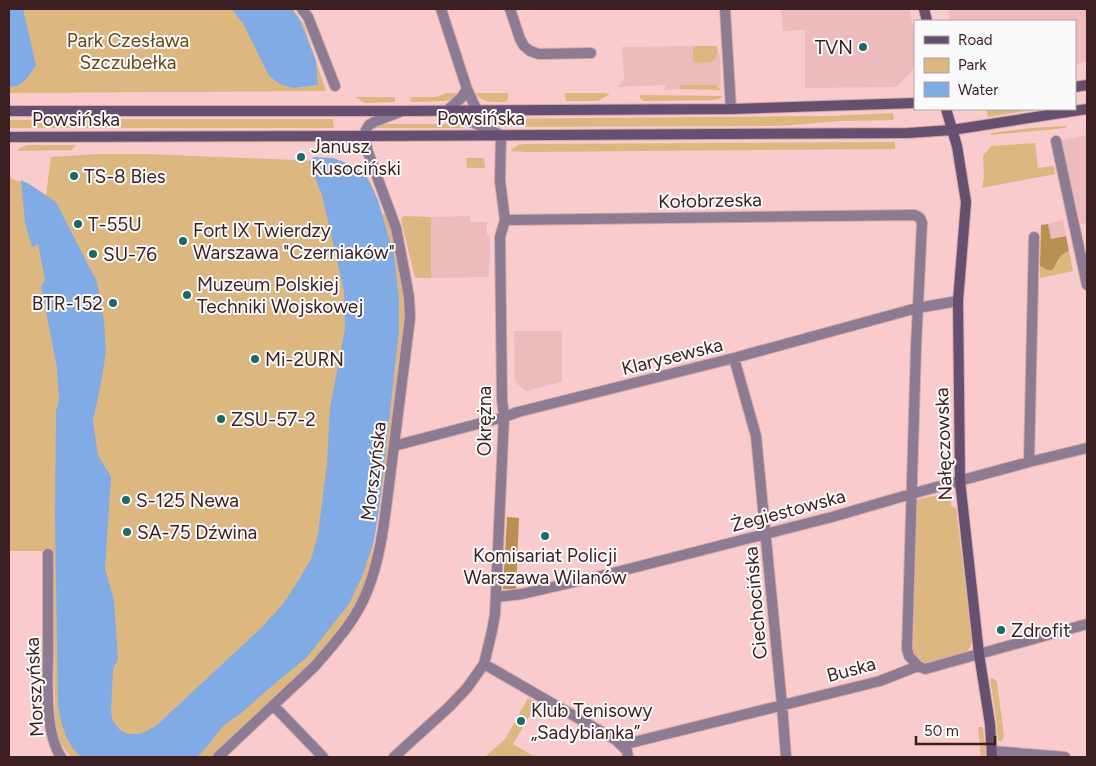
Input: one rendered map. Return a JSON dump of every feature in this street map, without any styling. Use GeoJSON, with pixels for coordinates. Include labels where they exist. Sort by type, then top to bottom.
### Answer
{"type":"FeatureCollection","features":[{"type":"Feature","properties":{"kind":"main road","name":"Powsińska"},"geometry":{"type":"LineString","coordinates":[[9,111],[731,109],[914,103]]}},
{"type":"Feature","properties":{"kind":"main road","name":"Powsińska"},"geometry":{"type":"LineString","coordinates":[[9,137],[908,133],[952,130],[1087,109]]}},
{"type":"Feature","properties":{"kind":"main road","name":"Nałęczowska"},"geometry":{"type":"LineString","coordinates":[[946,110],[959,154],[966,202],[958,300],[960,481],[992,754]]}},
{"type":"Feature","properties":{"kind":"street"},"geometry":{"type":"LineString","coordinates":[[302,9],[308,17],[335,86]]}},
{"type":"Feature","properties":{"kind":"street"},"geometry":{"type":"LineString","coordinates":[[441,9],[467,90],[477,110]]}},
{"type":"Feature","properties":{"kind":"street"},"geometry":{"type":"LineString","coordinates":[[510,9],[520,39],[530,51],[539,54],[591,53]]}},
{"type":"Feature","properties":{"kind":"street"},"geometry":{"type":"LineString","coordinates":[[725,9],[731,109]]}},
{"type":"Feature","properties":{"kind":"street"},"geometry":{"type":"LineString","coordinates":[[467,90],[447,111],[501,135]]}},
{"type":"Feature","properties":{"kind":"street"},"geometry":{"type":"LineString","coordinates":[[364,136],[369,125],[401,111]]}},
{"type":"Feature","properties":{"kind":"street","name":"Okrężna"},"geometry":{"type":"LineString","coordinates":[[394,757],[449,707],[467,688],[484,664],[495,614],[504,417],[502,400],[500,237],[505,220],[500,182],[501,135]]}},
{"type":"Feature","properties":{"kind":"street","name":"Morszyńska"},"geometry":{"type":"LineString","coordinates":[[218,757],[314,667],[326,653],[350,624],[368,590],[375,568],[384,528],[410,318],[409,298],[396,228],[364,136]]}},
{"type":"Feature","properties":{"kind":"street"},"geometry":{"type":"LineString","coordinates":[[1056,141],[1086,271],[1087,285]]}},
{"type":"Feature","properties":{"kind":"street","name":"Kołobrzeska"},"geometry":{"type":"LineString","coordinates":[[505,220],[915,215]]}},
{"type":"Feature","properties":{"kind":"street","name":"Nałęczowska"},"geometry":{"type":"LineString","coordinates":[[915,215],[920,218],[922,223],[907,649],[909,656],[918,666]]}},
{"type":"Feature","properties":{"kind":"street"},"geometry":{"type":"LineString","coordinates":[[1029,462],[1034,237]]}},
{"type":"Feature","properties":{"kind":"street","name":"Klarysewska"},"geometry":{"type":"LineString","coordinates":[[394,446],[918,308],[958,300]]}},
{"type":"Feature","properties":{"kind":"street","name":"Ciechocińska"},"geometry":{"type":"LineString","coordinates":[[734,358],[756,436],[786,757]]}},
{"type":"Feature","properties":{"kind":"street","name":"Żegiestowska"},"geometry":{"type":"LineString","coordinates":[[496,597],[522,594],[600,576],[832,517],[1029,462],[1087,448]]}},
{"type":"Feature","properties":{"kind":"street","name":"Morszyńska"},"geometry":{"type":"LineString","coordinates":[[48,554],[48,697],[53,741],[60,757]]}},
{"type":"Feature","properties":{"kind":"street","name":"Buska"},"geometry":{"type":"LineString","coordinates":[[622,745],[880,681],[918,666],[925,668],[1087,624]]}},
{"type":"Feature","properties":{"kind":"street"},"geometry":{"type":"LineString","coordinates":[[484,664],[616,740],[627,751],[628,757]]}},
{"type":"Feature","properties":{"kind":"street"},"geometry":{"type":"LineString","coordinates":[[274,705],[323,757]]}},
{"type":"Feature","properties":{"kind":"street"},"geometry":{"type":"LineString","coordinates":[[992,754],[1065,757]]}},
{"type":"Feature","properties":{"kind":"shaded area"},"geometry":{"type":"Polygon","coordinates":[[[781,9],[910,9],[914,37],[914,66],[912,71],[895,87],[805,88],[805,30],[783,31],[781,9]]]}},
{"type":"Feature","properties":{"kind":"shaded area"},"geometry":{"type":"Polygon","coordinates":[[[948,9],[1086,9],[1087,62],[1076,64],[1076,20],[950,20],[948,9]]]}},
{"type":"Feature","properties":{"kind":"shaded area"},"geometry":{"type":"Polygon","coordinates":[[[693,46],[693,63],[716,57],[720,54],[721,88],[716,85],[680,85],[680,89],[665,90],[665,85],[617,87],[624,80],[622,47],[693,46]]]}},
{"type":"Feature","properties":{"kind":"shaded area"},"geometry":{"type":"Polygon","coordinates":[[[1087,135],[1087,223],[1081,224],[1061,140],[1087,135]]]}},
{"type":"Feature","properties":{"kind":"shaded area"},"geometry":{"type":"Polygon","coordinates":[[[470,216],[470,222],[487,222],[487,235],[490,235],[489,277],[431,278],[431,217],[470,216]]]}},
{"type":"Feature","properties":{"kind":"shaded area"},"geometry":{"type":"Polygon","coordinates":[[[1063,220],[1066,236],[1051,239],[1048,224],[1063,220]]]}},
{"type":"Feature","properties":{"kind":"shaded area"},"geometry":{"type":"Polygon","coordinates":[[[1048,224],[1051,239],[1066,236],[1069,251],[1061,257],[1052,270],[1047,270],[1040,266],[1041,225],[1048,224]]]}},
{"type":"Feature","properties":{"kind":"shaded area"},"geometry":{"type":"Polygon","coordinates":[[[514,331],[562,331],[562,382],[526,391],[515,382],[514,331]]]}},
{"type":"Feature","properties":{"kind":"shaded area"},"geometry":{"type":"Polygon","coordinates":[[[507,517],[519,518],[516,589],[503,589],[507,517]]]}},
{"type":"Feature","properties":{"kind":"green space","name":"Park Czesława Szczubełka"},"geometry":{"type":"Polygon","coordinates":[[[9,9],[293,9],[304,25],[326,91],[9,93],[9,9]]]}},
{"type":"Feature","properties":{"kind":"green space"},"geometry":{"type":"Polygon","coordinates":[[[693,46],[717,46],[718,54],[712,62],[693,63],[693,46]]]}},
{"type":"Feature","properties":{"kind":"green space"},"geometry":{"type":"Polygon","coordinates":[[[680,85],[716,85],[721,90],[680,89],[680,85]]]}},
{"type":"Feature","properties":{"kind":"green space"},"geometry":{"type":"Polygon","coordinates":[[[447,93],[457,93],[447,101],[410,101],[411,97],[436,97],[447,93]]]}},
{"type":"Feature","properties":{"kind":"green space"},"geometry":{"type":"Polygon","coordinates":[[[475,93],[508,93],[508,99],[506,102],[489,102],[478,97],[475,93]]]}},
{"type":"Feature","properties":{"kind":"green space"},"geometry":{"type":"Polygon","coordinates":[[[565,93],[610,94],[598,101],[566,101],[565,93]]]}},
{"type":"Feature","properties":{"kind":"green space"},"geometry":{"type":"Polygon","coordinates":[[[639,95],[722,96],[715,100],[645,101],[639,95]]]}},
{"type":"Feature","properties":{"kind":"green space"},"geometry":{"type":"Polygon","coordinates":[[[355,97],[395,97],[395,101],[365,103],[355,97]]]}},
{"type":"Feature","properties":{"kind":"green space"},"geometry":{"type":"Polygon","coordinates":[[[986,110],[1033,110],[988,117],[986,110]]]}},
{"type":"Feature","properties":{"kind":"green space"},"geometry":{"type":"Polygon","coordinates":[[[893,113],[894,120],[840,121],[780,126],[493,127],[478,119],[830,116],[893,113]]]}},
{"type":"Feature","properties":{"kind":"green space"},"geometry":{"type":"Polygon","coordinates":[[[333,119],[334,128],[9,128],[9,120],[333,119]]]}},
{"type":"Feature","properties":{"kind":"green space"},"geometry":{"type":"Polygon","coordinates":[[[380,124],[463,125],[462,128],[377,128],[380,124]]]}},
{"type":"Feature","properties":{"kind":"green space"},"geometry":{"type":"Polygon","coordinates":[[[1066,126],[1066,128],[991,135],[991,133],[1030,128],[1066,126]]]}},
{"type":"Feature","properties":{"kind":"green space"},"geometry":{"type":"Polygon","coordinates":[[[895,142],[895,149],[510,151],[518,145],[524,144],[895,142]]]}},
{"type":"Feature","properties":{"kind":"green space"},"geometry":{"type":"Polygon","coordinates":[[[1035,143],[1038,168],[1054,166],[1055,174],[982,188],[984,178],[983,156],[991,146],[1035,143]]]}},
{"type":"Feature","properties":{"kind":"green space"},"geometry":{"type":"Polygon","coordinates":[[[28,145],[76,145],[72,150],[17,151],[28,145]]]}},
{"type":"Feature","properties":{"kind":"green space"},"geometry":{"type":"Polygon","coordinates":[[[98,154],[147,154],[344,162],[366,174],[382,214],[387,213],[396,246],[405,303],[405,320],[395,405],[369,574],[350,612],[333,638],[313,662],[211,757],[71,757],[61,744],[55,728],[53,551],[9,551],[9,174],[12,179],[29,184],[46,195],[51,157],[98,154]]]}},
{"type":"Feature","properties":{"kind":"green space"},"geometry":{"type":"Polygon","coordinates":[[[466,158],[483,158],[485,168],[467,168],[466,158]]]}},
{"type":"Feature","properties":{"kind":"green space"},"geometry":{"type":"Polygon","coordinates":[[[405,216],[431,217],[431,278],[415,278],[401,220],[405,216]]]}},
{"type":"Feature","properties":{"kind":"green space"},"geometry":{"type":"Polygon","coordinates":[[[1069,251],[1073,271],[1040,278],[1040,266],[1047,270],[1054,267],[1061,256],[1069,251]]]}},
{"type":"Feature","properties":{"kind":"green space"},"geometry":{"type":"Polygon","coordinates":[[[944,494],[951,496],[951,505],[956,508],[972,640],[970,647],[965,653],[943,660],[925,662],[918,659],[913,653],[915,504],[919,499],[944,494]]]}},
{"type":"Feature","properties":{"kind":"green space"},"geometry":{"type":"Polygon","coordinates":[[[990,678],[997,682],[1004,736],[1002,741],[998,740],[990,678]]]}},
{"type":"Feature","properties":{"kind":"green space","name":"Klub Tenisowy „Sadybianka”"},"geometry":{"type":"Polygon","coordinates":[[[528,698],[537,703],[513,744],[535,757],[485,757],[505,739],[528,698]]]}},
{"type":"Feature","properties":{"kind":"green space"},"geometry":{"type":"Polygon","coordinates":[[[978,727],[983,727],[986,757],[981,757],[978,727]]]}},
{"type":"Feature","properties":{"kind":"water"},"geometry":{"type":"Polygon","coordinates":[[[9,9],[23,9],[36,65],[22,83],[14,87],[9,87],[9,9]]]}},
{"type":"Feature","properties":{"kind":"water"},"geometry":{"type":"Polygon","coordinates":[[[232,9],[292,9],[300,20],[316,61],[318,85],[293,88],[280,84],[269,76],[244,25],[232,9]]]}},
{"type":"Feature","properties":{"kind":"water"},"geometry":{"type":"Polygon","coordinates":[[[314,157],[333,158],[365,174],[378,200],[394,256],[399,297],[399,331],[379,509],[374,540],[363,574],[349,604],[307,657],[222,727],[197,757],[82,757],[68,740],[58,705],[55,517],[56,411],[59,400],[57,368],[41,286],[45,279],[38,244],[32,247],[25,223],[21,180],[56,202],[97,282],[104,321],[106,352],[93,421],[98,455],[111,477],[105,569],[114,600],[118,659],[113,669],[111,712],[113,721],[120,730],[128,734],[139,734],[158,724],[261,628],[283,604],[311,559],[318,535],[327,464],[330,408],[345,329],[344,291],[322,195],[309,162],[314,157]]]}},
{"type":"Feature","properties":{"kind":"place","name":"TVN"},"geometry":{"type":"Point","coordinates":[863,47]}},
{"type":"Feature","properties":{"kind":"place","name":"Janusz Kusociński"},"geometry":{"type":"Point","coordinates":[301,157]}},
{"type":"Feature","properties":{"kind":"place","name":"TS-8 Bies"},"geometry":{"type":"Point","coordinates":[74,176]}},
{"type":"Feature","properties":{"kind":"place","name":"T-55U"},"geometry":{"type":"Point","coordinates":[78,224]}},
{"type":"Feature","properties":{"kind":"place","name":"Fort IX Twierdzy Warszawa \"Czerniaków\""},"geometry":{"type":"Point","coordinates":[183,241]}},
{"type":"Feature","properties":{"kind":"place","name":"SU-76"},"geometry":{"type":"Point","coordinates":[93,254]}},
{"type":"Feature","properties":{"kind":"place","name":"Muzeum Polskiej Techniki Wojskowej"},"geometry":{"type":"Point","coordinates":[187,295]}},
{"type":"Feature","properties":{"kind":"place","name":"BTR-152"},"geometry":{"type":"Point","coordinates":[113,303]}},
{"type":"Feature","properties":{"kind":"place","name":"Mi-2URN"},"geometry":{"type":"Point","coordinates":[255,359]}},
{"type":"Feature","properties":{"kind":"place","name":"ZSU-57-2"},"geometry":{"type":"Point","coordinates":[221,419]}},
{"type":"Feature","properties":{"kind":"place","name":"S-125 Newa"},"geometry":{"type":"Point","coordinates":[126,500]}},
{"type":"Feature","properties":{"kind":"place","name":"SA-75 Dźwina"},"geometry":{"type":"Point","coordinates":[127,532]}},
{"type":"Feature","properties":{"kind":"place","name":"Komisariat Policji Warszawa Wilanów"},"geometry":{"type":"Point","coordinates":[545,536]}},
{"type":"Feature","properties":{"kind":"place","name":"Zdrofit"},"geometry":{"type":"Point","coordinates":[1001,630]}},
{"type":"Feature","properties":{"kind":"place","name":"Klub Tenisowy „Sadybianka”"},"geometry":{"type":"Point","coordinates":[521,721]}}]}
